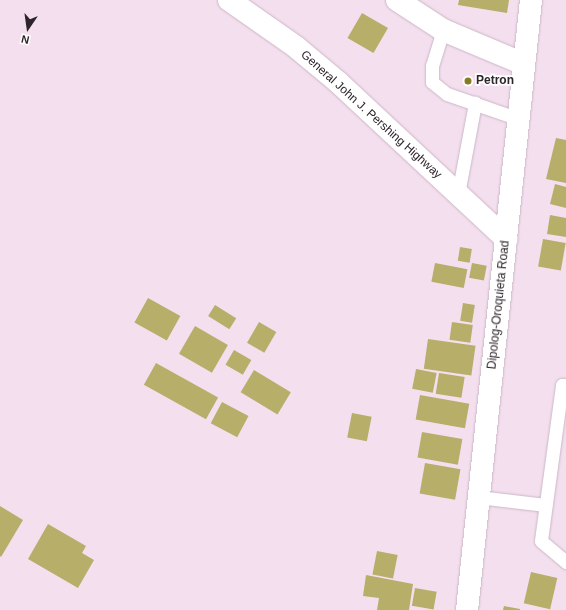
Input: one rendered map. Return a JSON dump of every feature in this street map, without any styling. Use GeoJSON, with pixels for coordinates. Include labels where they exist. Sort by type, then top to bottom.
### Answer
{"type":"FeatureCollection","features":[{"type":"Feature","properties":{"kind":"main road","name":"General John J. Pershing Highway"},"geometry":{"type":"LineString","coordinates":[[229,0],[296,47],[506,239]]}},
{"type":"Feature","properties":{"kind":"main road"},"geometry":{"type":"LineString","coordinates":[[397,0],[443,30],[524,64]]}},
{"type":"Feature","properties":{"kind":"main road","name":"Dipolog-Oroquieta Road"},"geometry":{"type":"LineString","coordinates":[[466,610],[531,0]]}},
{"type":"Feature","properties":{"kind":"lane"},"geometry":{"type":"LineString","coordinates":[[443,30],[432,65],[432,82],[447,94],[518,119]]}},
{"type":"Feature","properties":{"kind":"lane"},"geometry":{"type":"LineString","coordinates":[[458,194],[475,103]]}},
{"type":"Feature","properties":{"kind":"lane"},"geometry":{"type":"LineString","coordinates":[[566,385],[562,385],[541,541],[566,562]]}},
{"type":"Feature","properties":{"kind":"lane"},"geometry":{"type":"LineString","coordinates":[[478,498],[546,505]]}},
{"type":"Feature","properties":{"kind":"building"},"geometry":{"type":"Polygon","coordinates":[[[459,0],[509,0],[507,13],[458,5],[459,0]]]}},
{"type":"Feature","properties":{"kind":"building"},"geometry":{"type":"Polygon","coordinates":[[[362,13],[388,28],[373,53],[348,38],[362,13]]]}},
{"type":"Feature","properties":{"kind":"building"},"geometry":{"type":"Polygon","coordinates":[[[556,138],[566,140],[566,183],[546,179],[556,138]]]}},
{"type":"Feature","properties":{"kind":"building"},"geometry":{"type":"Polygon","coordinates":[[[555,184],[566,187],[566,208],[550,204],[555,184]]]}},
{"type":"Feature","properties":{"kind":"building"},"geometry":{"type":"Polygon","coordinates":[[[550,215],[566,218],[566,237],[547,234],[550,215]]]}},
{"type":"Feature","properties":{"kind":"building"},"geometry":{"type":"Polygon","coordinates":[[[543,239],[566,243],[561,271],[538,267],[543,239]]]}},
{"type":"Feature","properties":{"kind":"building"},"geometry":{"type":"Polygon","coordinates":[[[460,247],[472,249],[470,263],[458,261],[460,247]]]}},
{"type":"Feature","properties":{"kind":"building"},"geometry":{"type":"Polygon","coordinates":[[[435,263],[467,269],[464,288],[431,282],[435,263]]]}},
{"type":"Feature","properties":{"kind":"building"},"geometry":{"type":"Polygon","coordinates":[[[472,263],[487,266],[484,281],[469,278],[472,263]]]}},
{"type":"Feature","properties":{"kind":"building"},"geometry":{"type":"Polygon","coordinates":[[[148,298],[180,316],[167,340],[134,322],[148,298]]]}},
{"type":"Feature","properties":{"kind":"building"},"geometry":{"type":"Polygon","coordinates":[[[463,303],[475,305],[472,323],[460,321],[463,303]]]}},
{"type":"Feature","properties":{"kind":"building"},"geometry":{"type":"Polygon","coordinates":[[[215,305],[236,318],[229,329],[208,316],[215,305]]]}},
{"type":"Feature","properties":{"kind":"building"},"geometry":{"type":"Polygon","coordinates":[[[259,322],[276,332],[264,353],[247,343],[259,322]]]}},
{"type":"Feature","properties":{"kind":"building"},"geometry":{"type":"Polygon","coordinates":[[[452,322],[473,325],[470,343],[449,340],[452,322]]]}},
{"type":"Feature","properties":{"kind":"building"},"geometry":{"type":"Polygon","coordinates":[[[195,326],[228,345],[212,373],[179,354],[195,326]]]}},
{"type":"Feature","properties":{"kind":"building"},"geometry":{"type":"Polygon","coordinates":[[[428,339],[476,346],[471,375],[424,369],[428,339]]]}},
{"type":"Feature","properties":{"kind":"building"},"geometry":{"type":"Polygon","coordinates":[[[234,350],[251,360],[243,375],[226,365],[234,350]]]}},
{"type":"Feature","properties":{"kind":"building"},"geometry":{"type":"Polygon","coordinates":[[[156,363],[218,397],[206,419],[144,385],[156,363]]]}},
{"type":"Feature","properties":{"kind":"building"},"geometry":{"type":"Polygon","coordinates":[[[416,369],[437,373],[433,393],[412,389],[416,369]]]}},
{"type":"Feature","properties":{"kind":"building"},"geometry":{"type":"Polygon","coordinates":[[[254,370],[291,392],[277,414],[241,392],[254,370]]]}},
{"type":"Feature","properties":{"kind":"building"},"geometry":{"type":"Polygon","coordinates":[[[439,373],[465,377],[461,398],[436,394],[439,373]]]}},
{"type":"Feature","properties":{"kind":"building"},"geometry":{"type":"Polygon","coordinates":[[[420,395],[469,404],[465,428],[416,420],[420,395]]]}},
{"type":"Feature","properties":{"kind":"building"},"geometry":{"type":"Polygon","coordinates":[[[222,402],[248,416],[237,437],[211,423],[222,402]]]}},
{"type":"Feature","properties":{"kind":"building"},"geometry":{"type":"Polygon","coordinates":[[[352,413],[372,417],[367,441],[347,438],[352,413]]]}},
{"type":"Feature","properties":{"kind":"building"},"geometry":{"type":"Polygon","coordinates":[[[422,432],[462,439],[458,465],[417,458],[422,432]]]}},
{"type":"Feature","properties":{"kind":"building"},"geometry":{"type":"Polygon","coordinates":[[[425,463],[460,469],[455,500],[420,494],[425,463]]]}},
{"type":"Feature","properties":{"kind":"building"},"geometry":{"type":"Polygon","coordinates":[[[0,506],[23,520],[1,557],[0,556],[0,506]]]}},
{"type":"Feature","properties":{"kind":"building"},"geometry":{"type":"Polygon","coordinates":[[[48,524],[86,546],[82,553],[94,560],[78,588],[28,559],[48,524]]]}},
{"type":"Feature","properties":{"kind":"building"},"geometry":{"type":"Polygon","coordinates":[[[377,551],[398,555],[393,579],[372,575],[377,551]]]}},
{"type":"Feature","properties":{"kind":"building"},"geometry":{"type":"Polygon","coordinates":[[[531,572],[557,578],[550,609],[524,603],[531,572]]]}},
{"type":"Feature","properties":{"kind":"building"},"geometry":{"type":"Polygon","coordinates":[[[366,575],[413,584],[409,610],[377,610],[379,598],[363,596],[366,575]]]}},
{"type":"Feature","properties":{"kind":"building"},"geometry":{"type":"Polygon","coordinates":[[[415,588],[437,592],[434,610],[412,606],[415,588]]]}},
{"type":"Feature","properties":{"kind":"building"},"geometry":{"type":"Polygon","coordinates":[[[504,606],[520,609],[520,610],[503,610],[504,606]]]}},
{"type":"Feature","properties":{"kind":"place","name":"Petron"},"geometry":{"type":"Point","coordinates":[468,81]}}]}
